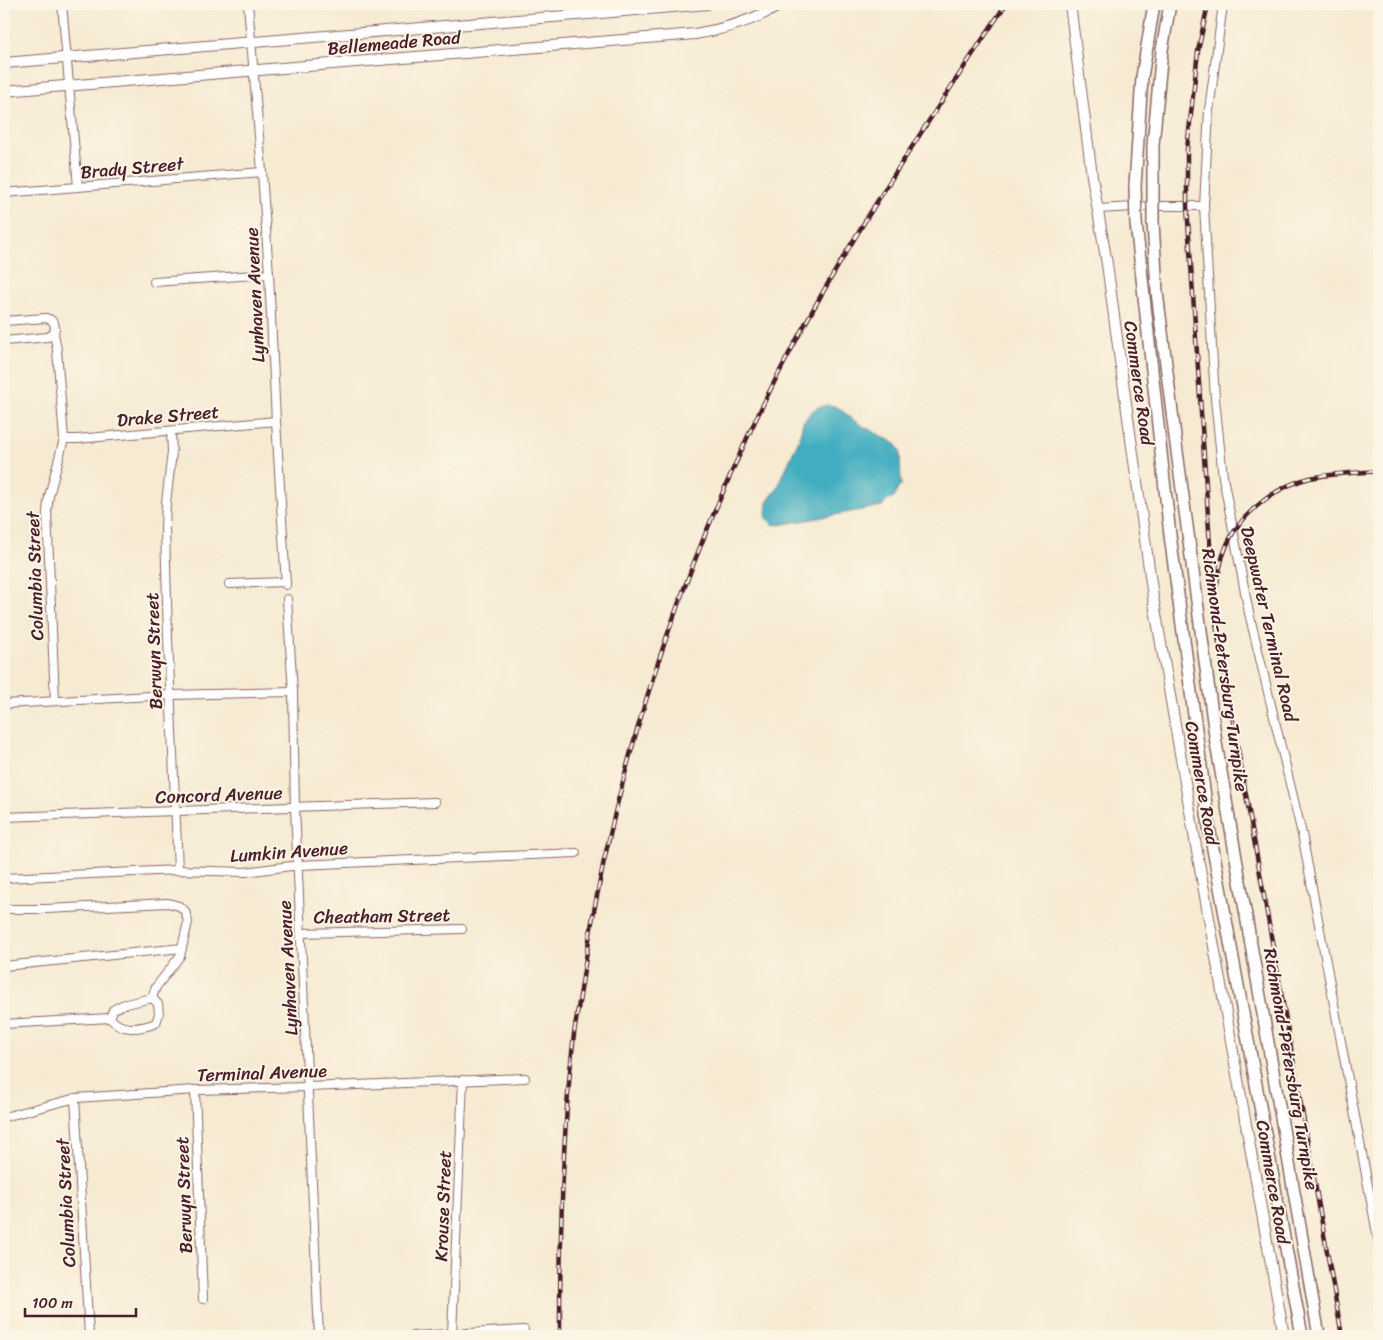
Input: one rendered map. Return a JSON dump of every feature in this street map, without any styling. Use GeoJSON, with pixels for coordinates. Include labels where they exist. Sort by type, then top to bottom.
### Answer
{"type":"FeatureCollection","features":[{"type":"Feature","properties":{"kind":"highway","name":"Richmond-Petersburg Turnpike"},"geometry":{"type":"LineString","coordinates":[[1154,4],[1142,77],[1136,186],[1136,223],[1170,535],[1209,826],[1302,1336]]}},
{"type":"Feature","properties":{"kind":"highway","name":"Richmond-Petersburg Turnpike"},"geometry":{"type":"LineString","coordinates":[[1170,4],[1162,50],[1153,145],[1153,222],[1157,292],[1174,434],[1216,743],[1319,1336]]}},
{"type":"Feature","properties":{"kind":"main road","name":"Bellemeade Road"},"geometry":{"type":"LineString","coordinates":[[4,63],[707,4]]}},
{"type":"Feature","properties":{"kind":"main road","name":"Bellemeade Road"},"geometry":{"type":"LineString","coordinates":[[4,91],[695,34],[735,26],[760,16],[782,4]]}},
{"type":"Feature","properties":{"kind":"main road","name":"Commerce Road"},"geometry":{"type":"LineString","coordinates":[[1070,4],[1083,113],[1107,264],[1153,597],[1284,1336]]}},
{"type":"Feature","properties":{"kind":"main road","name":"Commerce Road"},"geometry":{"type":"LineString","coordinates":[[1101,233],[1100,257],[1139,543],[1168,721],[1278,1336]]}},
{"type":"Feature","properties":{"kind":"street"},"geometry":{"type":"LineString","coordinates":[[62,4],[78,187]]}},
{"type":"Feature","properties":{"kind":"street","name":"Lynhaven Avenue"},"geometry":{"type":"LineString","coordinates":[[229,584],[286,583],[269,274],[248,4]]}},
{"type":"Feature","properties":{"kind":"street","name":"Deepwater Terminal Road"},"geometry":{"type":"LineString","coordinates":[[1222,4],[1209,110],[1204,206],[1215,398],[1222,477],[1249,613],[1302,834],[1379,1244]]}},
{"type":"Feature","properties":{"kind":"street","name":"Brady Street"},"geometry":{"type":"LineString","coordinates":[[4,193],[262,172]]}},
{"type":"Feature","properties":{"kind":"street"},"geometry":{"type":"LineString","coordinates":[[1097,209],[1204,206]]}},
{"type":"Feature","properties":{"kind":"street"},"geometry":{"type":"LineString","coordinates":[[154,282],[269,274]]}},
{"type":"Feature","properties":{"kind":"street"},"geometry":{"type":"LineString","coordinates":[[4,321],[46,318],[54,323],[54,333],[48,337],[4,341]]}},
{"type":"Feature","properties":{"kind":"street","name":"Columbia Street"},"geometry":{"type":"LineString","coordinates":[[54,333],[64,438],[49,496],[47,512],[55,701]]}},
{"type":"Feature","properties":{"kind":"street","name":"Drake Street"},"geometry":{"type":"LineString","coordinates":[[64,438],[77,439],[276,421]]}},
{"type":"Feature","properties":{"kind":"street","name":"Berwyn Street"},"geometry":{"type":"LineString","coordinates":[[171,431],[172,452],[165,528],[178,870]]}},
{"type":"Feature","properties":{"kind":"street","name":"Lynhaven Avenue"},"geometry":{"type":"LineString","coordinates":[[287,599],[293,692],[295,808],[319,1336]]}},
{"type":"Feature","properties":{"kind":"street"},"geometry":{"type":"LineString","coordinates":[[4,704],[171,695],[293,692]]}},
{"type":"Feature","properties":{"kind":"street","name":"Concord Avenue"},"geometry":{"type":"LineString","coordinates":[[4,817],[435,802]]}},
{"type":"Feature","properties":{"kind":"street","name":"Lumkin Avenue"},"geometry":{"type":"LineString","coordinates":[[4,878],[178,870],[245,872],[299,865],[576,853]]}},
{"type":"Feature","properties":{"kind":"street"},"geometry":{"type":"LineString","coordinates":[[4,909],[168,903],[179,906],[186,911],[188,922],[180,956],[156,987],[152,998]]}},
{"type":"Feature","properties":{"kind":"street","name":"Cheatham Street"},"geometry":{"type":"LineString","coordinates":[[302,933],[462,929]]}},
{"type":"Feature","properties":{"kind":"street"},"geometry":{"type":"LineString","coordinates":[[4,966],[182,948]]}},
{"type":"Feature","properties":{"kind":"street"},"geometry":{"type":"LineString","coordinates":[[4,1024],[110,1018],[122,1026],[134,1028],[149,1026],[156,1023],[159,1014],[158,1004],[152,998]]}},
{"type":"Feature","properties":{"kind":"street"},"geometry":{"type":"LineString","coordinates":[[110,1018],[113,1010],[122,1005],[152,998]]}},
{"type":"Feature","properties":{"kind":"street","name":"Terminal Avenue"},"geometry":{"type":"LineString","coordinates":[[4,1117],[75,1098],[195,1090],[525,1078]]}},
{"type":"Feature","properties":{"kind":"street","name":"Krouse Street"},"geometry":{"type":"LineString","coordinates":[[452,1334],[463,1080]]}},
{"type":"Feature","properties":{"kind":"street","name":"Berwyn Street"},"geometry":{"type":"LineString","coordinates":[[195,1090],[203,1299]]}},
{"type":"Feature","properties":{"kind":"street","name":"Columbia Street"},"geometry":{"type":"LineString","coordinates":[[75,1098],[89,1336]]}},
{"type":"Feature","properties":{"kind":"street"},"geometry":{"type":"LineString","coordinates":[[412,1336],[524,1330]]}},
{"type":"Feature","properties":{"kind":"water"},"geometry":{"type":"Polygon","coordinates":[[[827,405],[839,408],[856,422],[896,444],[900,451],[901,486],[898,488],[895,496],[885,502],[883,506],[780,525],[772,524],[766,514],[767,502],[777,489],[799,439],[803,422],[818,407],[827,405]]]}},
{"type":"Feature","properties":{"kind":"railway"},"geometry":{"type":"LineString","coordinates":[[560,1336],[564,1148],[575,1026],[596,901],[610,832],[627,765],[669,631],[719,500],[748,436],[805,324],[836,269],[902,162],[1006,4]]}},
{"type":"Feature","properties":{"kind":"railway"},"geometry":{"type":"LineString","coordinates":[[1208,4],[1198,51],[1187,149],[1187,206],[1217,631],[1342,1336]]}},
{"type":"Feature","properties":{"kind":"railway"},"geometry":{"type":"LineString","coordinates":[[1217,584],[1222,557],[1233,533],[1248,514],[1267,498],[1288,486],[1310,478],[1379,471]]}}]}
